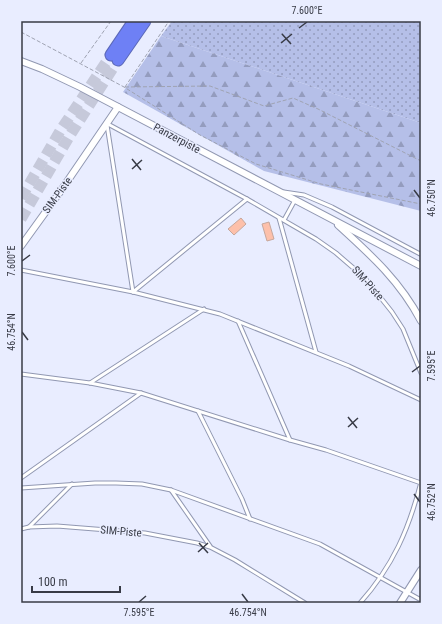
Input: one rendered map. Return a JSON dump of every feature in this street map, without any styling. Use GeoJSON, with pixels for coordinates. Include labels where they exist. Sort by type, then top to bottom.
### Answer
{"type":"FeatureCollection","features":[{"type":"Feature","properties":{"kind":"highway"},"geometry":{"type":"LineString","coordinates":[[134,21],[115,57],[145,21]]}},
{"type":"Feature","properties":{"kind":"street","name":"Panzerpiste"},"geometry":{"type":"LineString","coordinates":[[21,61],[80,87],[421,266]]}},
{"type":"Feature","properties":{"kind":"street","name":"SIM-Piste"},"geometry":{"type":"LineString","coordinates":[[21,246],[118,107]]}},
{"type":"Feature","properties":{"kind":"street","name":"Panzerpiste"},"geometry":{"type":"LineString","coordinates":[[331,219],[369,253],[388,273],[403,292],[421,321]]}},
{"type":"Feature","properties":{"kind":"street"},"geometry":{"type":"LineString","coordinates":[[400,603],[421,570]]}},
{"type":"Feature","properties":{"kind":"lane","name":"SIM-Piste"},"geometry":{"type":"LineString","coordinates":[[106,123],[284,220],[326,245],[350,264],[379,294],[403,329],[421,373]]}},
{"type":"Feature","properties":{"kind":"lane"},"geometry":{"type":"LineString","coordinates":[[106,123],[133,292]]}},
{"type":"Feature","properties":{"kind":"lane"},"geometry":{"type":"LineString","coordinates":[[277,191],[304,195],[332,207],[421,253]]}},
{"type":"Feature","properties":{"kind":"lane"},"geometry":{"type":"LineString","coordinates":[[133,292],[247,199]]}},
{"type":"Feature","properties":{"kind":"lane"},"geometry":{"type":"LineString","coordinates":[[284,220],[295,200]]}},
{"type":"Feature","properties":{"kind":"lane"},"geometry":{"type":"LineString","coordinates":[[279,218],[316,352]]}},
{"type":"Feature","properties":{"kind":"lane"},"geometry":{"type":"LineString","coordinates":[[21,270],[133,292],[204,309],[238,320],[349,366],[421,400]]}},
{"type":"Feature","properties":{"kind":"lane"},"geometry":{"type":"LineString","coordinates":[[90,383],[204,309]]}},
{"type":"Feature","properties":{"kind":"lane"},"geometry":{"type":"LineString","coordinates":[[238,320],[290,440]]}},
{"type":"Feature","properties":{"kind":"lane"},"geometry":{"type":"LineString","coordinates":[[21,374],[90,383],[141,393],[326,450],[421,483],[407,529],[398,548],[381,577],[360,603]]}},
{"type":"Feature","properties":{"kind":"lane"},"geometry":{"type":"LineString","coordinates":[[21,478],[141,393]]}},
{"type":"Feature","properties":{"kind":"lane"},"geometry":{"type":"LineString","coordinates":[[198,411],[242,499],[250,519]]}},
{"type":"Feature","properties":{"kind":"lane"},"geometry":{"type":"LineString","coordinates":[[21,488],[95,483],[122,483],[157,486],[320,544],[421,600]]}},
{"type":"Feature","properties":{"kind":"lane","name":"SIM-Piste"},"geometry":{"type":"LineString","coordinates":[[29,527],[72,484]]}},
{"type":"Feature","properties":{"kind":"lane","name":"SIM-Piste"},"geometry":{"type":"LineString","coordinates":[[171,490],[210,547]]}},
{"type":"Feature","properties":{"kind":"lane","name":"SIM-Piste"},"geometry":{"type":"LineString","coordinates":[[21,530],[29,527],[52,526],[145,533],[197,543],[210,547],[235,560],[305,603]]}},
{"type":"Feature","properties":{"kind":"path"},"geometry":{"type":"LineString","coordinates":[[81,64],[111,21]]}},
{"type":"Feature","properties":{"kind":"path"},"geometry":{"type":"LineString","coordinates":[[124,87],[169,21]]}},
{"type":"Feature","properties":{"kind":"path"},"geometry":{"type":"LineString","coordinates":[[21,32],[124,87],[200,135],[256,164],[320,184],[421,204]]}},
{"type":"Feature","properties":{"kind":"path"},"geometry":{"type":"LineString","coordinates":[[124,87],[210,86],[264,106],[293,98],[421,161]]}},
{"type":"Feature","properties":{"kind":"green space"},"geometry":{"type":"Polygon","coordinates":[[[172,21],[421,21],[421,123],[161,36],[172,21]]]}},
{"type":"Feature","properties":{"kind":"green space"},"geometry":{"type":"Polygon","coordinates":[[[161,36],[421,123],[421,211],[264,171],[123,92],[161,36]]]}},
{"type":"Feature","properties":{"kind":"building"},"geometry":{"type":"Polygon","coordinates":[[[241,218],[246,224],[234,235],[228,229],[241,218]]]}},
{"type":"Feature","properties":{"kind":"building"},"geometry":{"type":"Polygon","coordinates":[[[269,222],[274,239],[267,241],[262,224],[269,222]]]}},
{"type":"Feature","properties":{"kind":"tunnel"},"geometry":{"type":"LineString","coordinates":[[21,198],[60,131],[111,55]]}},
{"type":"Feature","properties":{"kind":"tunnel"},"geometry":{"type":"LineString","coordinates":[[21,219],[69,137],[118,60]]}}]}
